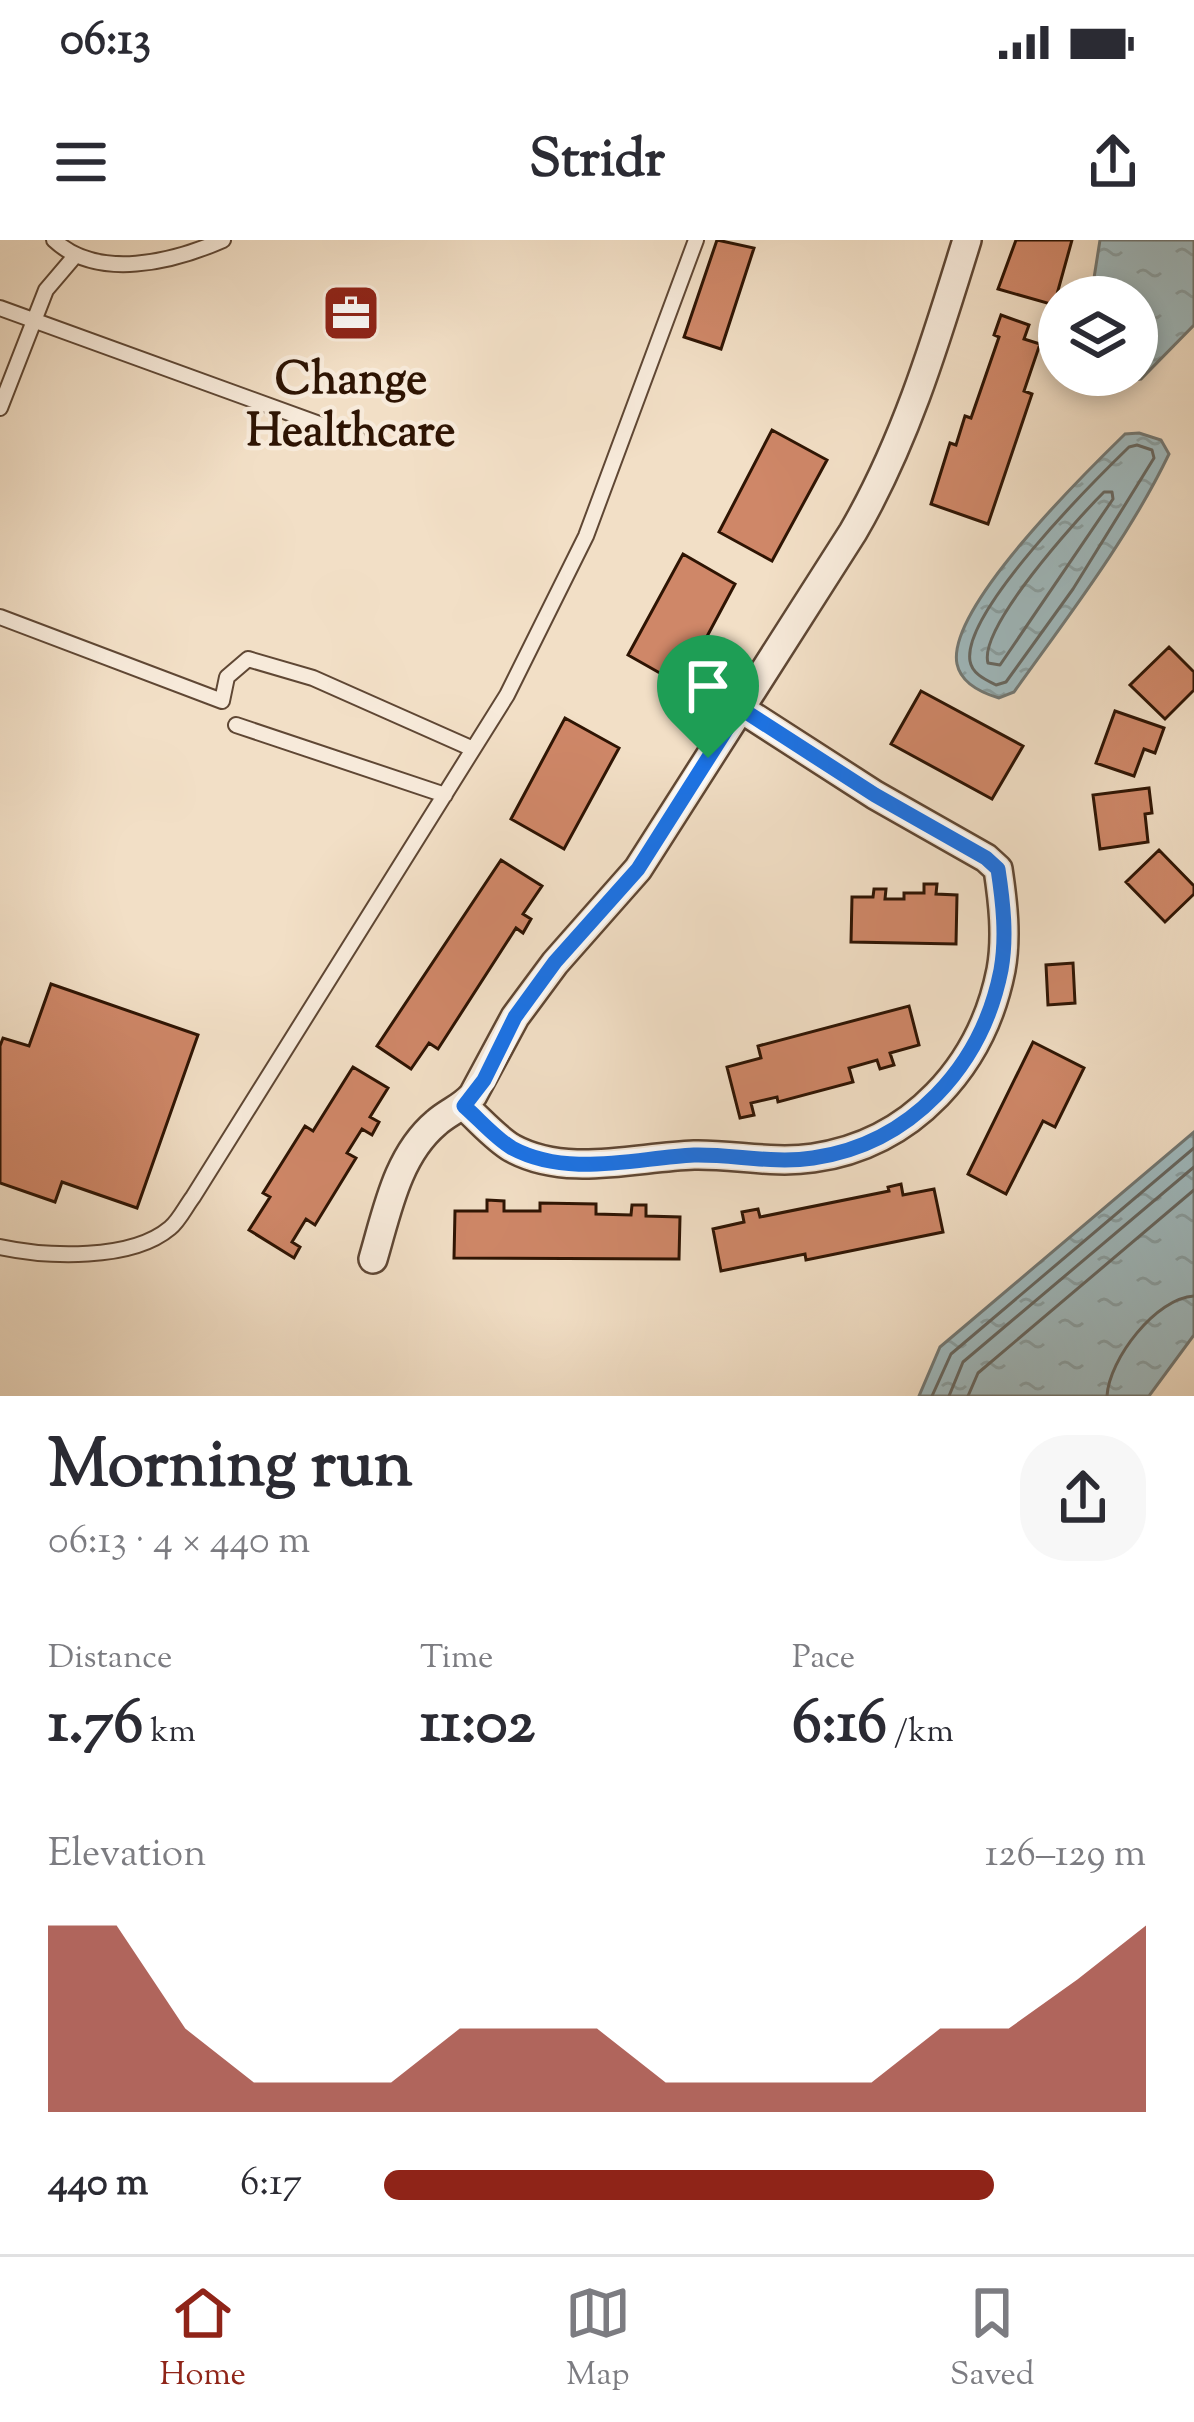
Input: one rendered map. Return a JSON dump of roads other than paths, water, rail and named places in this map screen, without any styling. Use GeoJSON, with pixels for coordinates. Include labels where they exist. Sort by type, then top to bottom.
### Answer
{"type":"FeatureCollection","features":[{"type":"Feature","properties":{"kind":"street"},"geometry":{"type":"LineString","coordinates":[[373,1259],[403,1166],[437,1121],[464,1106],[484,1080],[515,1017],[555,962],[638,869],[882,483],[967,240]]}},
{"type":"Feature","properties":{"kind":"street"},"geometry":{"type":"LineString","coordinates":[[464,1106],[510,1147],[542,1160],[624,1163],[719,1154],[766,1160],[811,1158],[853,1149],[891,1132],[924,1111],[954,1078],[989,1016],[1002,968],[998,869],[740,708]]}},
{"type":"Feature","properties":{"kind":"lane"},"geometry":{"type":"LineString","coordinates":[[54,240],[75,256],[132,265],[187,256],[223,240]]}},
{"type":"Feature","properties":{"kind":"lane"},"geometry":{"type":"LineString","coordinates":[[0,1247],[41,1256],[130,1248],[170,1228],[302,1028],[507,695],[586,536],[696,240]]}},
{"type":"Feature","properties":{"kind":"lane"},"geometry":{"type":"LineString","coordinates":[[0,408],[46,290],[75,256]]}},
{"type":"Feature","properties":{"kind":"lane"},"geometry":{"type":"LineString","coordinates":[[0,308],[358,438]]}},
{"type":"Feature","properties":{"kind":"lane"},"geometry":{"type":"LineString","coordinates":[[0,617],[222,701],[227,677],[248,659],[313,678],[473,749]]}},
{"type":"Feature","properties":{"kind":"lane"},"geometry":{"type":"LineString","coordinates":[[236,725],[445,795]]}},
{"type":"Feature","properties":{"kind":"water"},"geometry":{"type":"Polygon","coordinates":[[[1100,240],[1194,240],[1194,325],[1158,362],[1158,276],[1094,276],[1100,240]]]}},
{"type":"Feature","properties":{"kind":"water"},"geometry":{"type":"Polygon","coordinates":[[[1125,434],[1161,440],[1169,454],[1116,546],[1014,692],[999,698],[973,686],[957,664],[959,640],[973,610],[1052,509],[1125,434]]]}},
{"type":"Feature","properties":{"kind":"water"},"geometry":{"type":"Polygon","coordinates":[[[1194,1132],[1194,1335],[1149,1396],[919,1396],[940,1347],[1194,1132]]]}},
{"type":"Feature","properties":{"kind":"place","name":"Change Healthcare"},"geometry":{"type":"Point","coordinates":[351,313]}}]}
